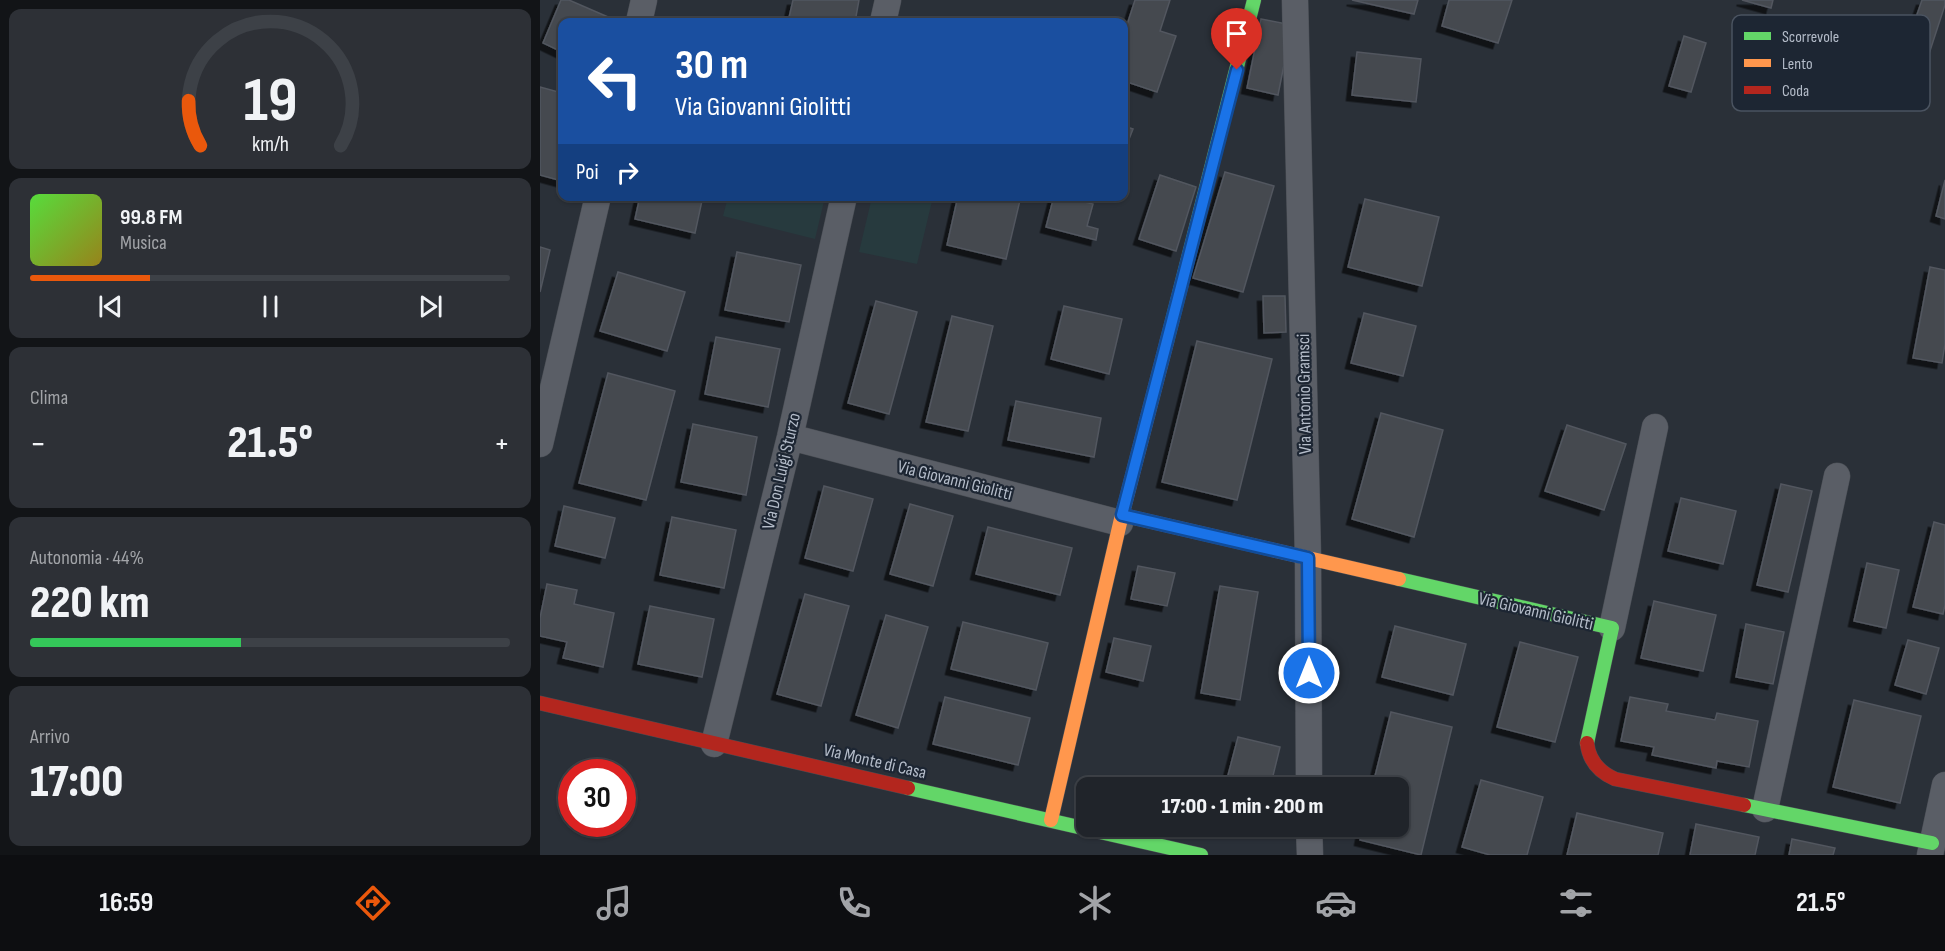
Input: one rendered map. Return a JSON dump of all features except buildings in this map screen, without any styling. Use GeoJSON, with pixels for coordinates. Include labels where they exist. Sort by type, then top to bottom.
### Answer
{"type":"FeatureCollection","features":[{"type":"Feature","properties":{"kind":"street"},"geometry":{"type":"LineString","coordinates":[[640,18],[644,0]]}},
{"type":"Feature","properties":{"kind":"street"},"geometry":{"type":"LineString","coordinates":[[884,18],[888,0]]}},
{"type":"Feature","properties":{"kind":"street"},"geometry":{"type":"LineString","coordinates":[[1051,820],[1121,519],[1254,0]]}},
{"type":"Feature","properties":{"kind":"street","name":"Via Antonio Gramsci"},"geometry":{"type":"LineString","coordinates":[[1295,0],[1308,558],[1309,777]]}},
{"type":"Feature","properties":{"kind":"street"},"geometry":{"type":"LineString","coordinates":[[540,444],[597,201]]}},
{"type":"Feature","properties":{"kind":"street","name":"Via Don Luigi Sturzo"},"geometry":{"type":"LineString","coordinates":[[714,744],[790,437],[843,201]]}},
{"type":"Feature","properties":{"kind":"street"},"geometry":{"type":"LineString","coordinates":[[1612,628],[1655,427]]}},
{"type":"Feature","properties":{"kind":"street","name":"Via Giovanni Giolitti"},"geometry":{"type":"LineString","coordinates":[[790,437],[1121,519],[1308,558],[1612,628],[1587,740],[1587,748],[1593,765],[1600,771],[1615,778],[1765,809],[1931,849]]}},
{"type":"Feature","properties":{"kind":"street"},"geometry":{"type":"LineString","coordinates":[[1765,809],[1838,476]]}},
{"type":"Feature","properties":{"kind":"street","name":"Via Monte di Casa"},"geometry":{"type":"LineString","coordinates":[[540,703],[1201,855]]}},
{"type":"Feature","properties":{"kind":"street"},"geometry":{"type":"LineString","coordinates":[[1931,849],[1945,784]]}},
{"type":"Feature","properties":{"kind":"street"},"geometry":{"type":"LineString","coordinates":[[1310,837],[1310,855]]}},
{"type":"Feature","properties":{"kind":"green space"},"geometry":{"type":"Polygon","coordinates":[[[727,201],[824,201],[815,239],[723,216],[727,201]]]}},
{"type":"Feature","properties":{"kind":"green space"},"geometry":{"type":"Polygon","coordinates":[[[871,201],[932,201],[917,264],[859,252],[871,201]]]}},
{"type":"Feature","properties":{"kind":"traffic: fast"},"geometry":{"type":"LineString","coordinates":[[1167,341],[1254,0]]}},
{"type":"Feature","properties":{"kind":"traffic: fast"},"geometry":{"type":"LineString","coordinates":[[1399,579],[1612,628],[1587,743]]}},
{"type":"Feature","properties":{"kind":"traffic: fast"},"geometry":{"type":"LineString","coordinates":[[908,788],[1201,855]]}},
{"type":"Feature","properties":{"kind":"traffic: fast"},"geometry":{"type":"LineString","coordinates":[[1744,805],[1932,843]]}},
{"type":"Feature","properties":{"kind":"traffic: slow"},"geometry":{"type":"LineString","coordinates":[[1051,820],[1120,523],[1167,341]]}},
{"type":"Feature","properties":{"kind":"traffic: slow"},"geometry":{"type":"LineString","coordinates":[[1122,515],[1399,579]]}},
{"type":"Feature","properties":{"kind":"traffic: jam"},"geometry":{"type":"LineString","coordinates":[[540,703],[908,788]]}},
{"type":"Feature","properties":{"kind":"traffic: jam"},"geometry":{"type":"LineString","coordinates":[[1587,743],[1596,765],[1615,779],[1744,805]]}},
{"type":"Feature","properties":{"kind":"route"},"geometry":{"type":"LineString","coordinates":[[1237,70],[1122,515],[1308,558],[1309,673]]}}]}
